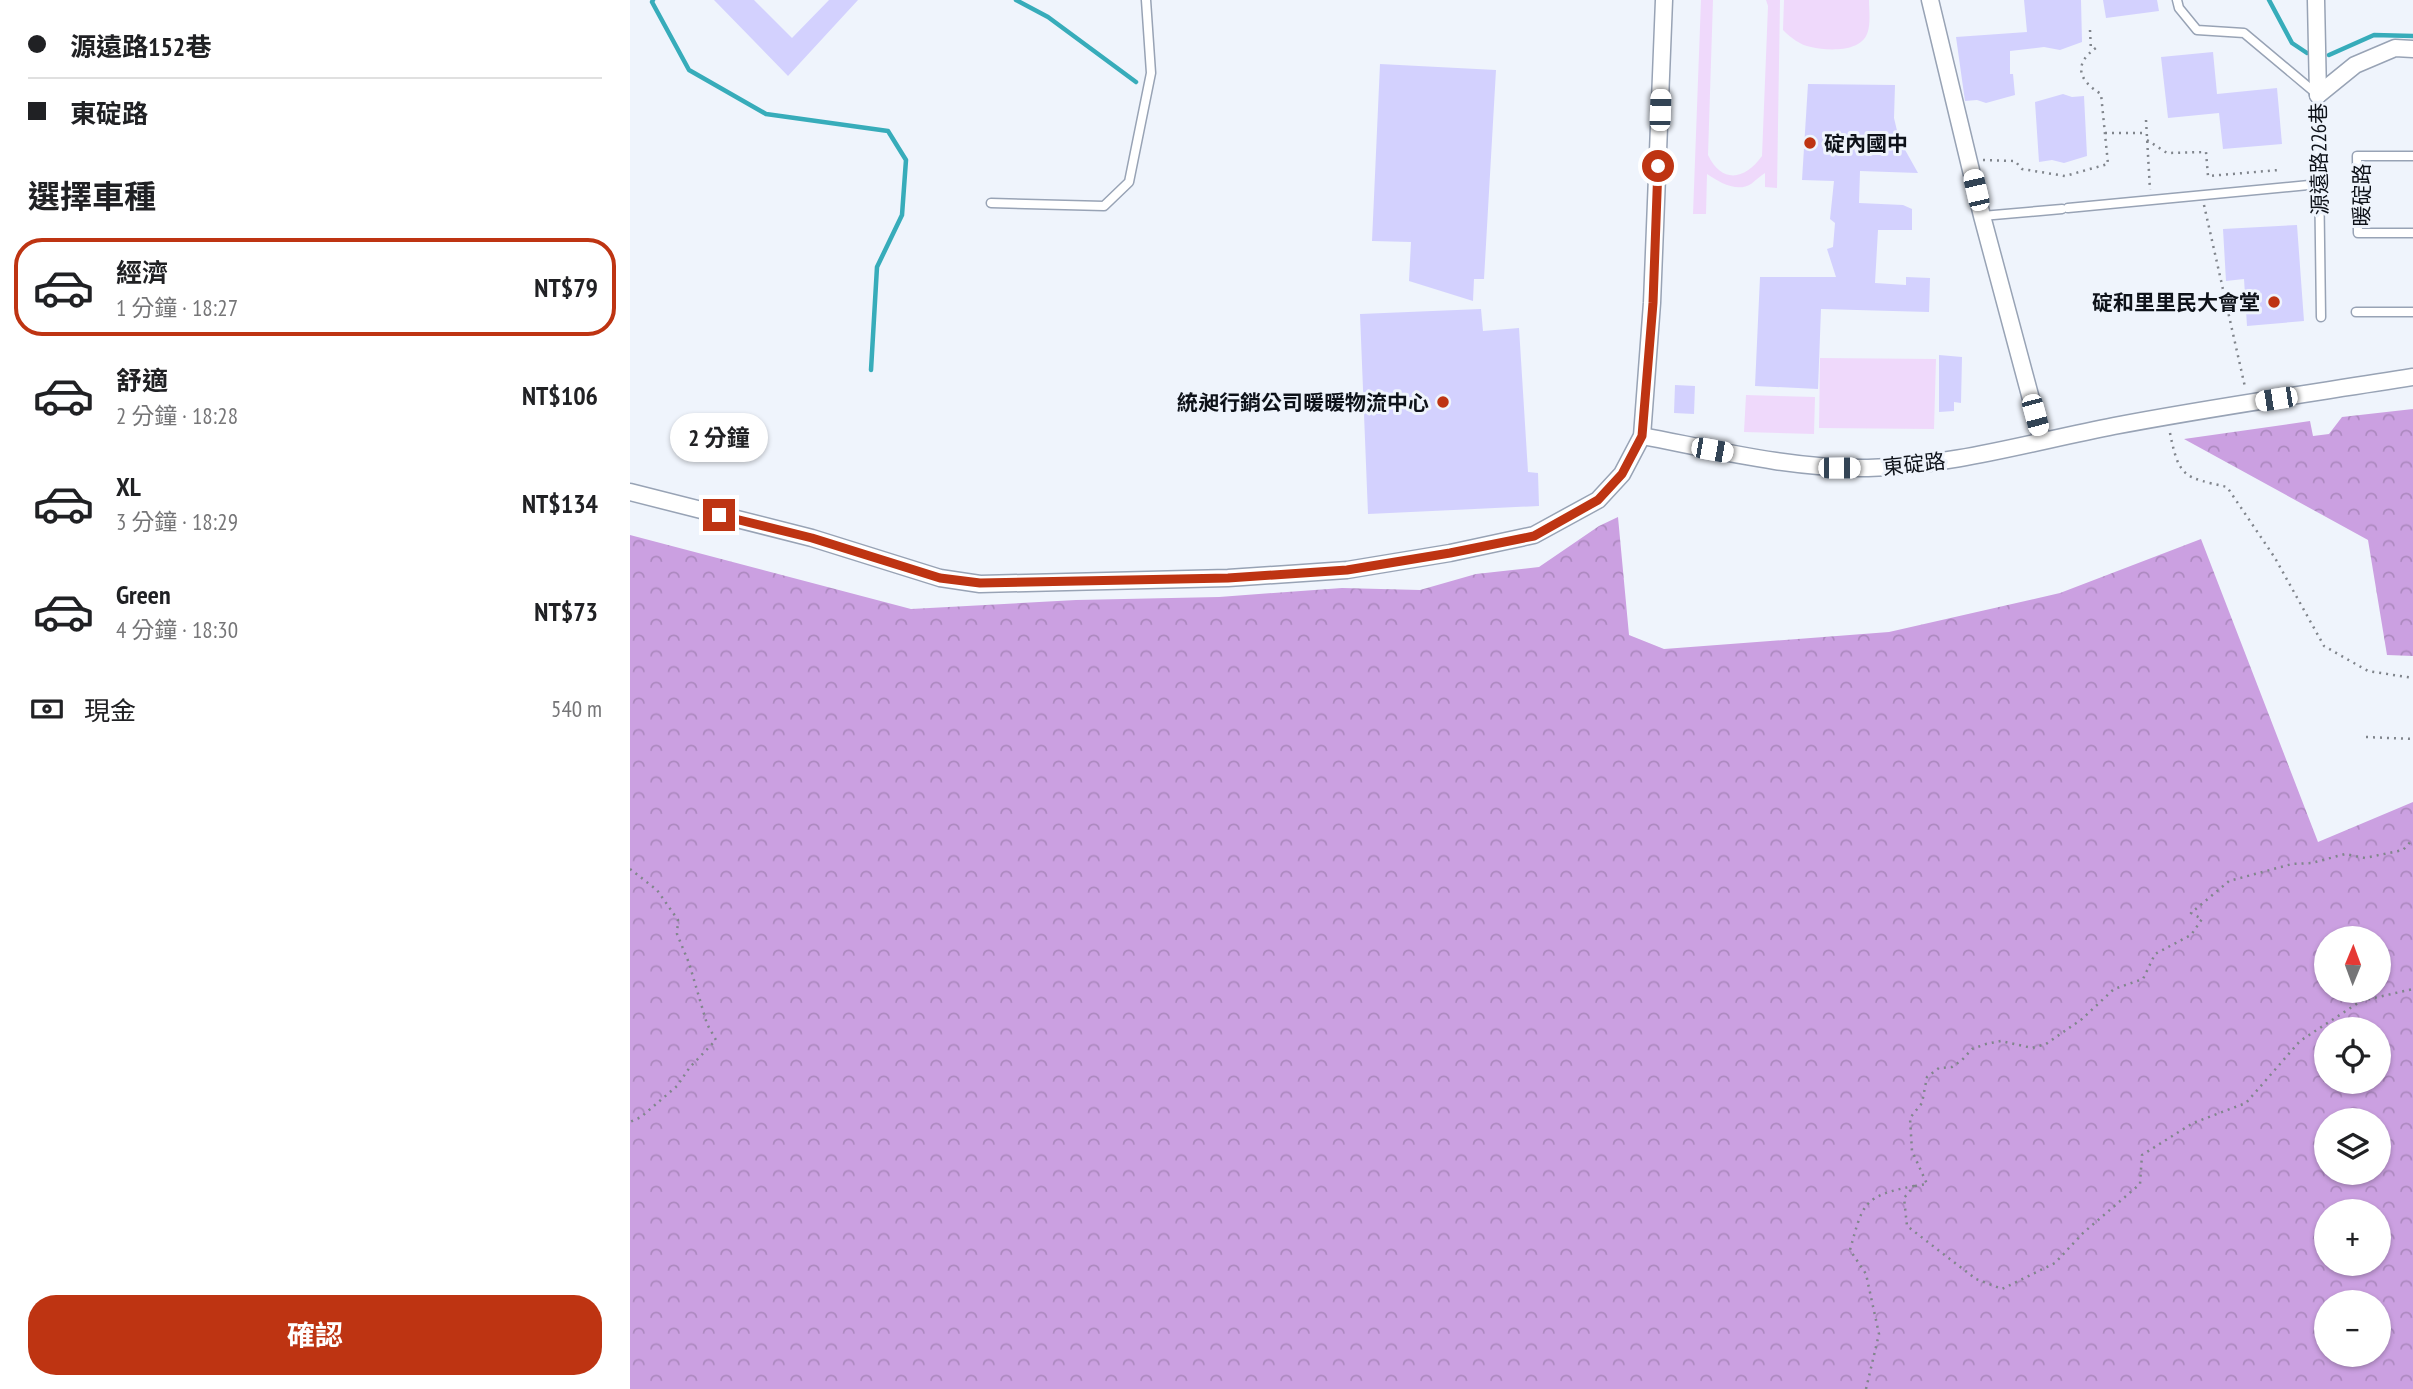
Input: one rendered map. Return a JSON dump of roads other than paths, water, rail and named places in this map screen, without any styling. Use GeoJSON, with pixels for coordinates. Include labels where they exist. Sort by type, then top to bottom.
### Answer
{"type":"FeatureCollection","features":[{"type":"Feature","properties":{"kind":"street"},"geometry":{"type":"LineString","coordinates":[[630,492],[812,538],[940,578],[980,583],[1228,578],[1347,570],[1534,536],[1598,500],[1622,474],[1642,436],[1653,303],[1664,0]]}},
{"type":"Feature","properties":{"kind":"street"},"geometry":{"type":"LineString","coordinates":[[1930,0],[1982,216],[2042,440]]}},
{"type":"Feature","properties":{"kind":"street","name":"源遠路226巷"},"geometry":{"type":"LineString","coordinates":[[2316,0],[2318,95]]}},
{"type":"Feature","properties":{"kind":"street"},"geometry":{"type":"LineString","coordinates":[[2318,95],[2355,65],[2395,48],[2413,49]]}},
{"type":"Feature","properties":{"kind":"street","name":"東碇路"},"geometry":{"type":"LineString","coordinates":[[1642,436],[1798,464],[1839,468],[1946,462],[2166,416],[2413,377]]}},
{"type":"Feature","properties":{"kind":"lane"},"geometry":{"type":"LineString","coordinates":[[991,203],[1104,206],[1129,182],[1151,73],[1146,0]]}},
{"type":"Feature","properties":{"kind":"lane"},"geometry":{"type":"LineString","coordinates":[[2177,0],[2179,8],[2197,30],[2244,33],[2318,95]]}},
{"type":"Feature","properties":{"kind":"lane","name":"源遠路226巷"},"geometry":{"type":"LineString","coordinates":[[2318,95],[2321,317]]}},
{"type":"Feature","properties":{"kind":"lane","name":"暖碇路"},"geometry":{"type":"LineString","coordinates":[[2413,156],[2357,156],[2358,233],[2413,233]]}},
{"type":"Feature","properties":{"kind":"lane"},"geometry":{"type":"LineString","coordinates":[[1982,216],[2319,184]]}},
{"type":"Feature","properties":{"kind":"lane"},"geometry":{"type":"LineString","coordinates":[[2356,312],[2413,312]]}},
{"type":"Feature","properties":{"kind":"waterway"},"geometry":{"type":"LineString","coordinates":[[653,0],[689,70],[766,114],[888,131],[906,160],[902,215],[877,267],[871,370]]}},
{"type":"Feature","properties":{"kind":"waterway"},"geometry":{"type":"LineString","coordinates":[[1016,0],[1048,17],[1136,82]]}},
{"type":"Feature","properties":{"kind":"waterway"},"geometry":{"type":"LineString","coordinates":[[2269,0],[2292,43],[2307,53]]}},
{"type":"Feature","properties":{"kind":"waterway"},"geometry":{"type":"LineString","coordinates":[[2329,55],[2374,35],[2413,36]]}},
{"type":"Feature","properties":{"kind":"place","name":"碇內國中"},"geometry":{"type":"Point","coordinates":[1810,143]}},
{"type":"Feature","properties":{"kind":"place","name":"碇和里里民大會堂"},"geometry":{"type":"Point","coordinates":[2274,302]}},
{"type":"Feature","properties":{"kind":"place","name":"統昶行銷公司暖暖物流中心"},"geometry":{"type":"Point","coordinates":[1443,402]}}]}
